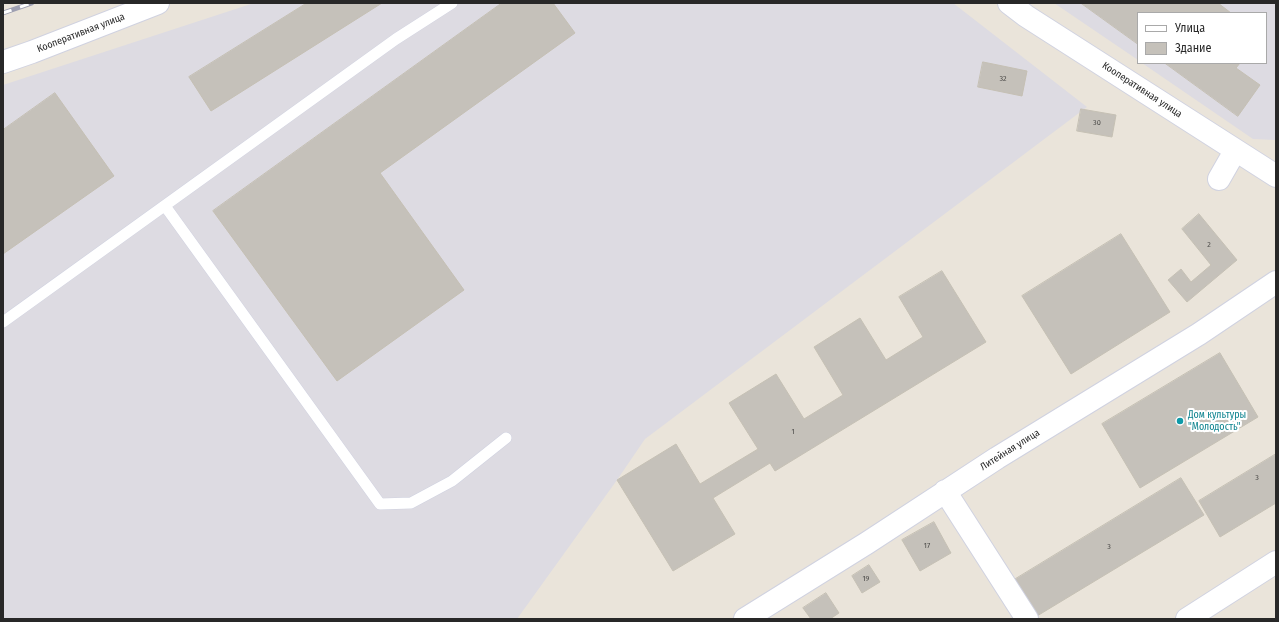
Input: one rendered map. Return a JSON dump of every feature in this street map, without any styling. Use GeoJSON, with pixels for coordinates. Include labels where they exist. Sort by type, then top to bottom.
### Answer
{"type":"FeatureCollection","features":[{"type":"Feature","properties":{"kind":"street","name":"Кооперативная улица"},"geometry":{"type":"LineString","coordinates":[[3,62],[158,3]]}},
{"type":"Feature","properties":{"kind":"street","name":"Кооперативная улица"},"geometry":{"type":"LineString","coordinates":[[1009,3],[1026,16],[1276,176]]}},
{"type":"Feature","properties":{"kind":"street"},"geometry":{"type":"LineString","coordinates":[[1219,179],[1235,151]]}},
{"type":"Feature","properties":{"kind":"street","name":"Литейная улица"},"geometry":{"type":"LineString","coordinates":[[745,619],[867,543],[945,491],[1199,334],[1276,282]]}},
{"type":"Feature","properties":{"kind":"street"},"geometry":{"type":"LineString","coordinates":[[945,491],[1027,619]]}},
{"type":"Feature","properties":{"kind":"street"},"geometry":{"type":"LineString","coordinates":[[1187,619],[1276,562]]}},
{"type":"Feature","properties":{"kind":"lane"},"geometry":{"type":"LineString","coordinates":[[3,322],[396,39],[452,3]]}},
{"type":"Feature","properties":{"kind":"lane"},"geometry":{"type":"LineString","coordinates":[[165,206],[380,504],[411,503],[452,481],[506,438]]}},
{"type":"Feature","properties":{"kind":"shaded area"},"geometry":{"type":"Polygon","coordinates":[[[254,3],[953,3],[1087,107],[645,439],[517,619],[3,619],[3,85],[254,3]]]}},
{"type":"Feature","properties":{"kind":"shaded area"},"geometry":{"type":"Polygon","coordinates":[[[1054,3],[1276,3],[1276,140],[1253,139],[1143,64],[1267,64],[1267,12],[1137,12],[1137,59],[1054,3]]]}},
{"type":"Feature","properties":{"kind":"building"},"geometry":{"type":"Polygon","coordinates":[[[307,3],[382,3],[211,111],[189,77],[307,3]]]}},
{"type":"Feature","properties":{"kind":"building"},"geometry":{"type":"Polygon","coordinates":[[[502,3],[553,3],[575,33],[380,173],[464,290],[337,381],[213,211],[502,3]]]}},
{"type":"Feature","properties":{"kind":"building"},"geometry":{"type":"Polygon","coordinates":[[[1081,3],[1218,3],[1230,12],[1137,12],[1137,43],[1081,3]]]}},
{"type":"Feature","properties":{"kind":"building"},"geometry":{"type":"Polygon","coordinates":[[[983,62],[1027,71],[1022,96],[978,87],[983,62]]]}},
{"type":"Feature","properties":{"kind":"building"},"geometry":{"type":"Polygon","coordinates":[[[1166,64],[1239,64],[1236,68],[1260,85],[1238,116],[1166,64]]]}},
{"type":"Feature","properties":{"kind":"building"},"geometry":{"type":"Polygon","coordinates":[[[55,93],[114,176],[3,254],[3,130],[55,93]]]}},
{"type":"Feature","properties":{"kind":"building"},"geometry":{"type":"Polygon","coordinates":[[[1081,109],[1116,115],[1112,137],[1077,131],[1081,109]]]}},
{"type":"Feature","properties":{"kind":"building"},"geometry":{"type":"Polygon","coordinates":[[[1199,214],[1237,260],[1187,302],[1168,280],[1181,269],[1191,282],[1211,265],[1182,229],[1199,214]]]}},
{"type":"Feature","properties":{"kind":"building"},"geometry":{"type":"Polygon","coordinates":[[[1121,234],[1170,312],[1071,374],[1022,296],[1121,234]]]}},
{"type":"Feature","properties":{"kind":"building"},"geometry":{"type":"Polygon","coordinates":[[[942,271],[986,342],[775,471],[770,463],[713,498],[735,534],[673,571],[617,480],[676,444],[700,484],[758,449],[729,403],[776,374],[804,419],[843,395],[814,347],[860,318],[886,360],[923,337],[899,297],[942,271]]]}},
{"type":"Feature","properties":{"kind":"building","name":"Дом культуры \"Молодость\""},"geometry":{"type":"Polygon","coordinates":[[[1220,353],[1258,417],[1140,488],[1102,424],[1220,353]]]}},
{"type":"Feature","properties":{"kind":"building"},"geometry":{"type":"Polygon","coordinates":[[[1276,454],[1276,503],[1220,537],[1199,501],[1276,454]]]}},
{"type":"Feature","properties":{"kind":"building"},"geometry":{"type":"Polygon","coordinates":[[[1181,478],[1204,515],[1037,616],[1014,580],[1181,478]]]}},
{"type":"Feature","properties":{"kind":"building"},"geometry":{"type":"Polygon","coordinates":[[[934,522],[951,553],[920,571],[902,540],[934,522]]]}},
{"type":"Feature","properties":{"kind":"building"},"geometry":{"type":"Polygon","coordinates":[[[869,565],[880,582],[862,593],[852,576],[869,565]]]}},
{"type":"Feature","properties":{"kind":"building"},"geometry":{"type":"Polygon","coordinates":[[[826,593],[839,613],[830,619],[811,619],[803,608],[826,593]]]}},
{"type":"Feature","properties":{"kind":"railway"},"geometry":{"type":"LineString","coordinates":[[3,13],[32,3]]}},
{"type":"Feature","properties":{"kind":"place","name":"Дом культуры \"Молодость\""},"geometry":{"type":"Point","coordinates":[1180,421]}}]}
